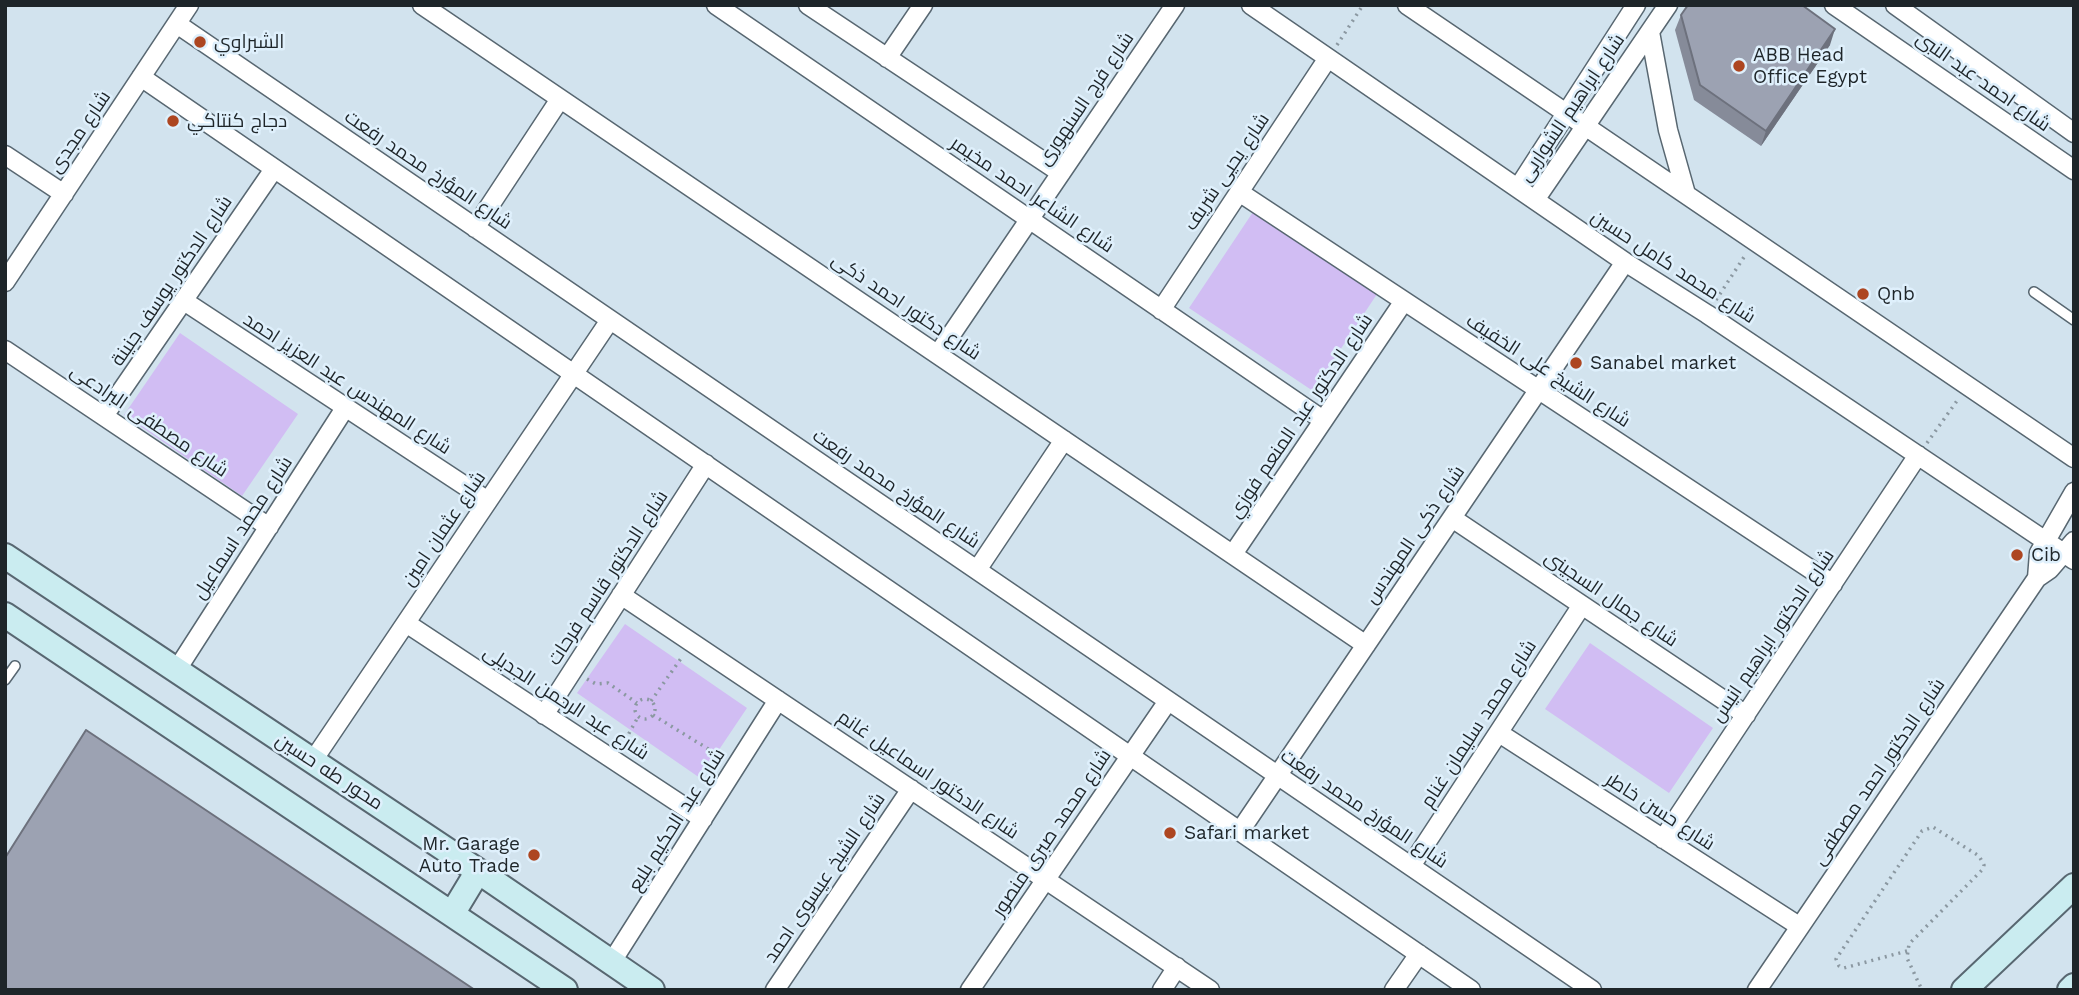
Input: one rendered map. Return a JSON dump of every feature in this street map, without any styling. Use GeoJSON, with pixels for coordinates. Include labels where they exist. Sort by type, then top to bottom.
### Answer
{"type":"FeatureCollection","features":[{"type":"Feature","properties":{"kind":"street","name":"شارع مجدى"},"geometry":{"type":"LineString","coordinates":[[5,282],[189,5]]}},
{"type":"Feature","properties":{"kind":"street","name":"شارع دكتور احمد ذكى"},"geometry":{"type":"LineString","coordinates":[[422,5],[1366,645]]}},
{"type":"Feature","properties":{"kind":"street","name":"شارع الشاعر احمد مخيمر"},"geometry":{"type":"LineString","coordinates":[[716,5],[1323,420]]}},
{"type":"Feature","properties":{"kind":"street","name":"شارع الشاعر احمد مخيمر"},"geometry":{"type":"LineString","coordinates":[[808,5],[1061,173]]}},
{"type":"Feature","properties":{"kind":"street"},"geometry":{"type":"LineString","coordinates":[[887,58],[923,5]]}},
{"type":"Feature","properties":{"kind":"street","name":"شارع فرج السنهورى"},"geometry":{"type":"LineString","coordinates":[[938,354],[1175,5]]}},
{"type":"Feature","properties":{"kind":"street","name":"شارع محمد كامل حسين"},"geometry":{"type":"LineString","coordinates":[[1251,5],[1625,262],[2045,540],[2071,551]]}},
{"type":"Feature","properties":{"kind":"street"},"geometry":{"type":"LineString","coordinates":[[1407,5],[1430,12],[1567,113],[2074,458]]}},
{"type":"Feature","properties":{"kind":"street","name":"شارع ابراهيم الشواربى"},"geometry":{"type":"LineString","coordinates":[[1518,188],[1636,5]]}},
{"type":"Feature","properties":{"kind":"street","name":"شارع ابراهيم الشواربى"},"geometry":{"type":"LineString","coordinates":[[1535,200],[1668,5]]}},
{"type":"Feature","properties":{"kind":"street","name":"شارع احمد عبد النبى"},"geometry":{"type":"LineString","coordinates":[[1834,5],[2074,170]]}},
{"type":"Feature","properties":{"kind":"street","name":"شارع احمد عبد النبى"},"geometry":{"type":"LineString","coordinates":[[1895,5],[2074,133]]}},
{"type":"Feature","properties":{"kind":"street","name":"شارع المؤرخ محمد رفعت"},"geometry":{"type":"LineString","coordinates":[[177,24],[1592,990]]}},
{"type":"Feature","properties":{"kind":"street"},"geometry":{"type":"LineString","coordinates":[[1650,32],[1663,108],[1686,194]]}},
{"type":"Feature","properties":{"kind":"street","name":"شارع يحيى شريف"},"geometry":{"type":"LineString","coordinates":[[1161,310],[1328,58]]}},
{"type":"Feature","properties":{"kind":"street"},"geometry":{"type":"LineString","coordinates":[[141,77],[1471,990]]}},
{"type":"Feature","properties":{"kind":"street"},"geometry":{"type":"LineString","coordinates":[[475,228],[560,99]]}},
{"type":"Feature","properties":{"kind":"street"},"geometry":{"type":"LineString","coordinates":[[5,155],[64,194]]}},
{"type":"Feature","properties":{"kind":"street","name":"شارع الدكتور يوسف جنينة"},"geometry":{"type":"LineString","coordinates":[[104,416],[274,169]]}},
{"type":"Feature","properties":{"kind":"street","name":"شارع الشيخ على الخفيف"},"geometry":{"type":"LineString","coordinates":[[1239,192],[1833,584]]}},
{"type":"Feature","properties":{"kind":"street","name":"شارع ذكى المهندس"},"geometry":{"type":"LineString","coordinates":[[1240,831],[1625,262]]}},
{"type":"Feature","properties":{"kind":"street","name":"شارع المهندس عبد العزيز احمد"},"geometry":{"type":"LineString","coordinates":[[184,301],[488,501]]}},
{"type":"Feature","properties":{"kind":"street","name":"شارع الدكتور عبد المنعم فوزي"},"geometry":{"type":"LineString","coordinates":[[1233,554],[1404,301]]}},
{"type":"Feature","properties":{"kind":"street","name":"شارع عثمان امين"},"geometry":{"type":"LineString","coordinates":[[312,762],[610,320]]}},
{"type":"Feature","properties":{"kind":"street","name":"شارع مصطفى البرادعى"},"geometry":{"type":"LineString","coordinates":[[5,350],[269,527]]}},
{"type":"Feature","properties":{"kind":"street","name":"شارع محمد اسماعيل"},"geometry":{"type":"LineString","coordinates":[[177,671],[345,408]]}},
{"type":"Feature","properties":{"kind":"street"},"geometry":{"type":"LineString","coordinates":[[977,570],[1064,440]]}},
{"type":"Feature","properties":{"kind":"street","name":"شارع الدكتور ابراهيم انيس"},"geometry":{"type":"LineString","coordinates":[[1663,839],[1918,455]]}},
{"type":"Feature","properties":{"kind":"street","name":"شارع الدكتور قاسم فرحات"},"geometry":{"type":"LineString","coordinates":[[544,715],[706,464]]}},
{"type":"Feature","properties":{"kind":"street","name":"شارع الدكتور احمد مصطفى"},"geometry":{"type":"LineString","coordinates":[[2037,578],[2037,561],[2045,540],[2074,492]]}},
{"type":"Feature","properties":{"kind":"street","name":"شارع جمال السجينى"},"geometry":{"type":"LineString","coordinates":[[1452,518],[1746,715]]}},
{"type":"Feature","properties":{"kind":"street","name":"شارع الدكتور احمد مصطفى"},"geometry":{"type":"LineString","coordinates":[[1757,990],[2037,578],[2071,551]]}},
{"type":"Feature","properties":{"kind":"street","name":"محور طه حسين"},"geometry":{"type":"LineString","coordinates":[[5,556],[652,990]]}},
{"type":"Feature","properties":{"kind":"street","name":"شارع الدكتور اسماعيل غانم"},"geometry":{"type":"LineString","coordinates":[[621,595],[1210,990]]}},
{"type":"Feature","properties":{"kind":"street","name":"شارع محمد سليمان غنام"},"geometry":{"type":"LineString","coordinates":[[1411,866],[1582,605]]}},
{"type":"Feature","properties":{"kind":"street"},"geometry":{"type":"LineString","coordinates":[[5,615],[565,990]]}},
{"type":"Feature","properties":{"kind":"street","name":"شارع عبد الرحمن الجديلى"},"geometry":{"type":"LineString","coordinates":[[406,623],[702,819]]}},
{"type":"Feature","properties":{"kind":"street","name":"شارع عبد الحكيم بلبع"},"geometry":{"type":"LineString","coordinates":[[611,962],[778,700]]}},
{"type":"Feature","properties":{"kind":"street","name":"شارع محمد صبرى منصور"},"geometry":{"type":"LineString","coordinates":[[970,990],[1168,701]]}},
{"type":"Feature","properties":{"kind":"street","name":"شارع حسن خاطر"},"geometry":{"type":"LineString","coordinates":[[1499,733],[1799,926]]}},
{"type":"Feature","properties":{"kind":"street","name":"شارع الشيخ عيسوى احمد"},"geometry":{"type":"LineString","coordinates":[[775,990],[911,789]]}},
{"type":"Feature","properties":{"kind":"street"},"geometry":{"type":"LineString","coordinates":[[452,914],[478,871]]}},
{"type":"Feature","properties":{"kind":"street"},"geometry":{"type":"LineString","coordinates":[[1964,990],[2074,886]]}},
{"type":"Feature","properties":{"kind":"street"},"geometry":{"type":"LineString","coordinates":[[1394,990],[1419,954]]}},
{"type":"Feature","properties":{"kind":"street"},"geometry":{"type":"LineString","coordinates":[[1162,990],[1177,967]]}},
{"type":"Feature","properties":{"kind":"lane"},"geometry":{"type":"LineString","coordinates":[[2034,292],[2074,320]]}},
{"type":"Feature","properties":{"kind":"lane"},"geometry":{"type":"LineString","coordinates":[[5,680],[15,666]]}},
{"type":"Feature","properties":{"kind":"path"},"geometry":{"type":"LineString","coordinates":[[1328,58],[1363,5]]}},
{"type":"Feature","properties":{"kind":"path"},"geometry":{"type":"LineString","coordinates":[[1707,314],[1755,241]]}},
{"type":"Feature","properties":{"kind":"path"},"geometry":{"type":"LineString","coordinates":[[1918,455],[1968,385]]}},
{"type":"Feature","properties":{"kind":"path"},"geometry":{"type":"LineString","coordinates":[[651,701],[691,642]]}},
{"type":"Feature","properties":{"kind":"path"},"geometry":{"type":"LineString","coordinates":[[575,667],[593,683],[608,683],[637,703]]}},
{"type":"Feature","properties":{"kind":"path"},"geometry":{"type":"LineString","coordinates":[[613,760],[638,717],[635,707],[637,703],[641,699],[651,701],[654,705],[653,715],[649,719],[638,717]]}},
{"type":"Feature","properties":{"kind":"path"},"geometry":{"type":"LineString","coordinates":[[653,715],[736,766]]}},
{"type":"Feature","properties":{"kind":"path"},"geometry":{"type":"LineString","coordinates":[[1907,951],[1844,968],[1837,962],[1837,957],[1922,831],[1933,827],[1982,859],[1983,869],[1912,938],[1907,958],[1922,990]]}},
{"type":"Feature","properties":{"kind":"shaded area"},"geometry":{"type":"Polygon","coordinates":[[[1253,212],[1377,294],[1313,391],[1189,308],[1253,212]]]}},
{"type":"Feature","properties":{"kind":"shaded area"},"geometry":{"type":"Polygon","coordinates":[[[180,333],[298,414],[242,496],[124,415],[180,333]]]}},
{"type":"Feature","properties":{"kind":"shaded area"},"geometry":{"type":"Polygon","coordinates":[[[625,624],[747,708],[700,778],[577,693],[625,624]]]}},
{"type":"Feature","properties":{"kind":"shaded area"},"geometry":{"type":"Polygon","coordinates":[[[1590,643],[1713,728],[1669,793],[1545,709],[1590,643]]]}},
{"type":"Feature","properties":{"kind":"building"},"geometry":{"type":"Polygon","coordinates":[[[1688,5],[1802,5],[1835,29],[1766,131],[1700,85],[1681,15],[1688,5]]]}},
{"type":"Feature","properties":{"kind":"building"},"geometry":{"type":"Polygon","coordinates":[[[86,730],[475,990],[5,990],[5,858],[86,730]]]}},
{"type":"Feature","properties":{"kind":"place","name":"الشبراوي"},"geometry":{"type":"Point","coordinates":[200,42]}},
{"type":"Feature","properties":{"kind":"place","name":"ABB Head Office Egypt"},"geometry":{"type":"Point","coordinates":[1739,66]}},
{"type":"Feature","properties":{"kind":"place","name":"دجاج كنتاكي"},"geometry":{"type":"Point","coordinates":[173,121]}},
{"type":"Feature","properties":{"kind":"place","name":"Qnb"},"geometry":{"type":"Point","coordinates":[1863,294]}},
{"type":"Feature","properties":{"kind":"place","name":"Sanabel market"},"geometry":{"type":"Point","coordinates":[1576,363]}},
{"type":"Feature","properties":{"kind":"place","name":"Cib"},"geometry":{"type":"Point","coordinates":[2017,555]}},
{"type":"Feature","properties":{"kind":"place","name":"Safari market"},"geometry":{"type":"Point","coordinates":[1170,833]}},
{"type":"Feature","properties":{"kind":"place","name":"Mr. Garage Auto Trade"},"geometry":{"type":"Point","coordinates":[534,855]}}]}
